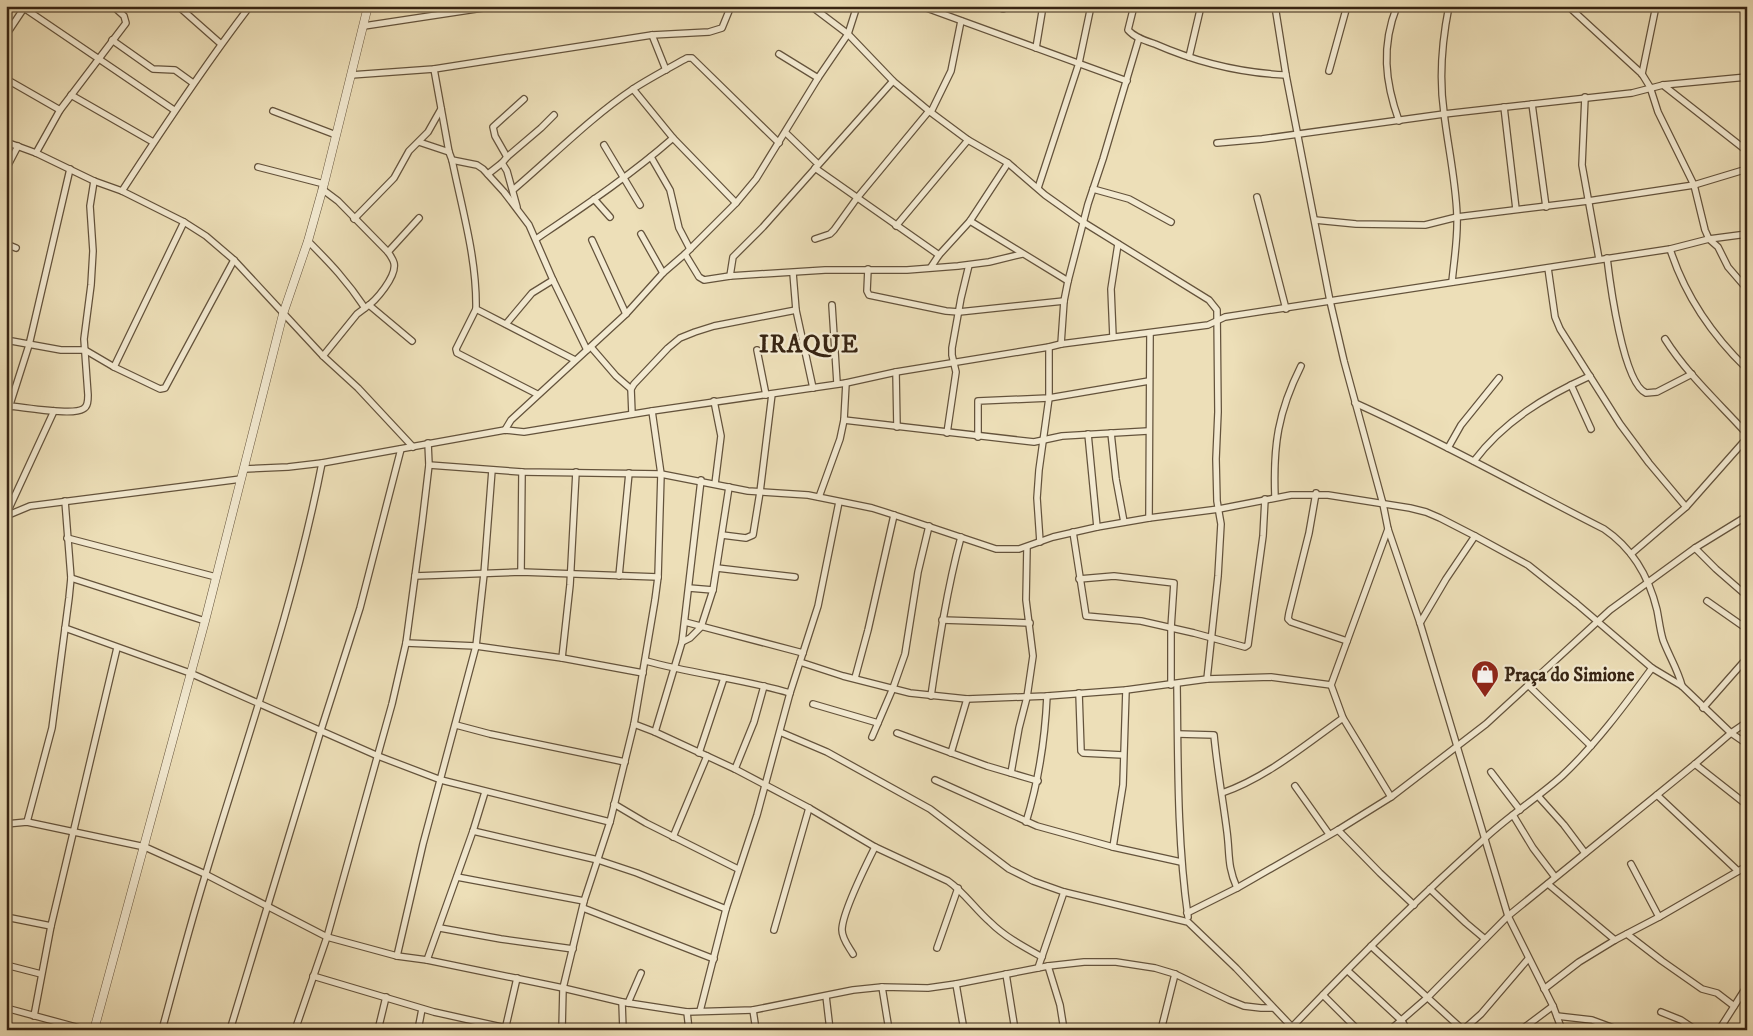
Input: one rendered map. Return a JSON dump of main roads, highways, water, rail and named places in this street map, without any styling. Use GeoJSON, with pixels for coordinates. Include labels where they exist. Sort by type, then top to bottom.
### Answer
{"type":"FeatureCollection","features":[{"type":"Feature","properties":{"kind":"place","name":"Praça do Simione"},"geometry":{"type":"Point","coordinates":[1485,698]}},
{"type":"Feature","properties":{"kind":"district","name":"IRAQUE"},"geometry":{"type":"Point","coordinates":[809,344]}}]}
